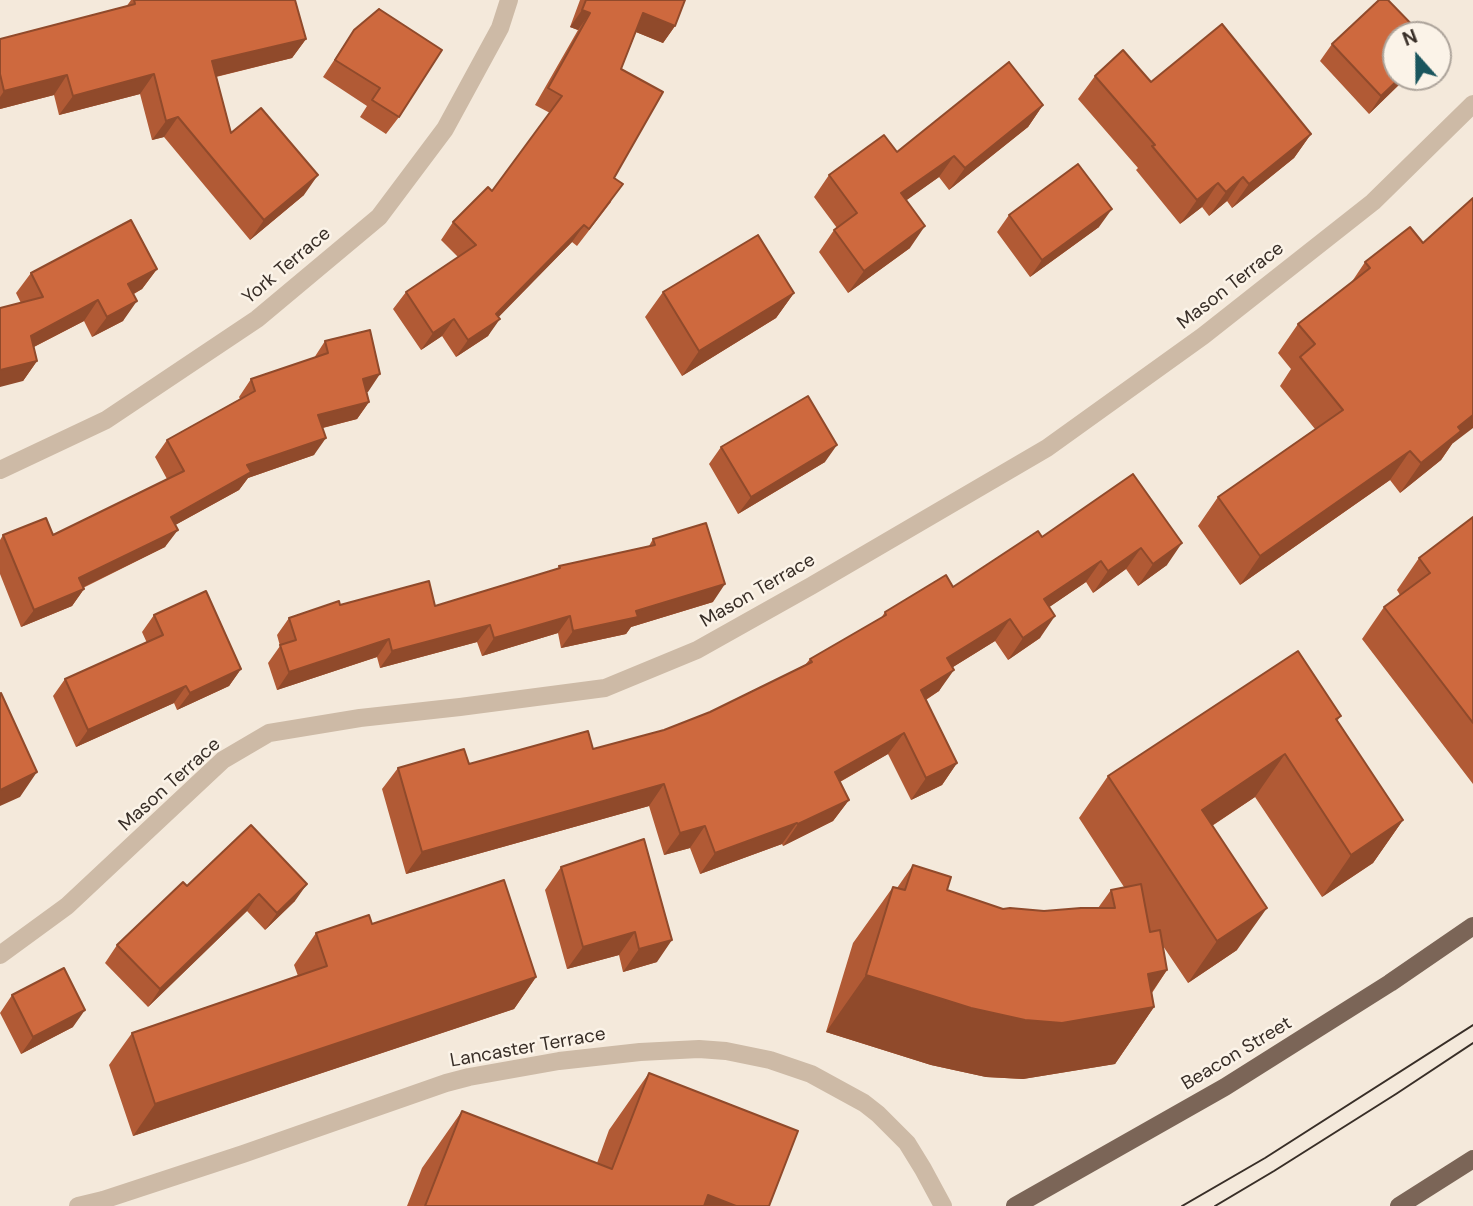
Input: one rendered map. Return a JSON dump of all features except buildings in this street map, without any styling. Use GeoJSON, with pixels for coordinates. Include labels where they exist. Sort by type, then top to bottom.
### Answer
{"type":"FeatureCollection","features":[{"type":"Feature","properties":{"kind":"main road","name":"Beacon Street"},"geometry":{"type":"LineString","coordinates":[[1015,1206],[1248,1073],[1379,990],[1473,926]]}},
{"type":"Feature","properties":{"kind":"main road"},"geometry":{"type":"LineString","coordinates":[[1399,1206],[1473,1159]]}},
{"type":"Feature","properties":{"kind":"street","name":"York Terrace"},"geometry":{"type":"LineString","coordinates":[[0,470],[107,420],[257,319],[379,217],[445,129],[500,28],[509,0]]}},
{"type":"Feature","properties":{"kind":"street","name":"Mason Terrace"},"geometry":{"type":"LineString","coordinates":[[0,955],[67,906],[223,760],[269,733],[360,718],[605,688],[696,650],[811,586],[1048,448],[1203,336],[1373,202],[1473,104]]}},
{"type":"Feature","properties":{"kind":"street","name":"Lancaster Terrace"},"geometry":{"type":"LineString","coordinates":[[78,1206],[182,1174],[469,1077],[559,1060],[699,1049],[726,1051],[770,1060],[810,1074],[864,1103],[907,1143],[943,1206]]}},
{"type":"Feature","properties":{"kind":"tram line"},"geometry":{"type":"LineString","coordinates":[[1182,1206],[1265,1158],[1473,1025]]}},
{"type":"Feature","properties":{"kind":"tram line"},"geometry":{"type":"LineString","coordinates":[[1215,1206],[1473,1043]]}}]}
